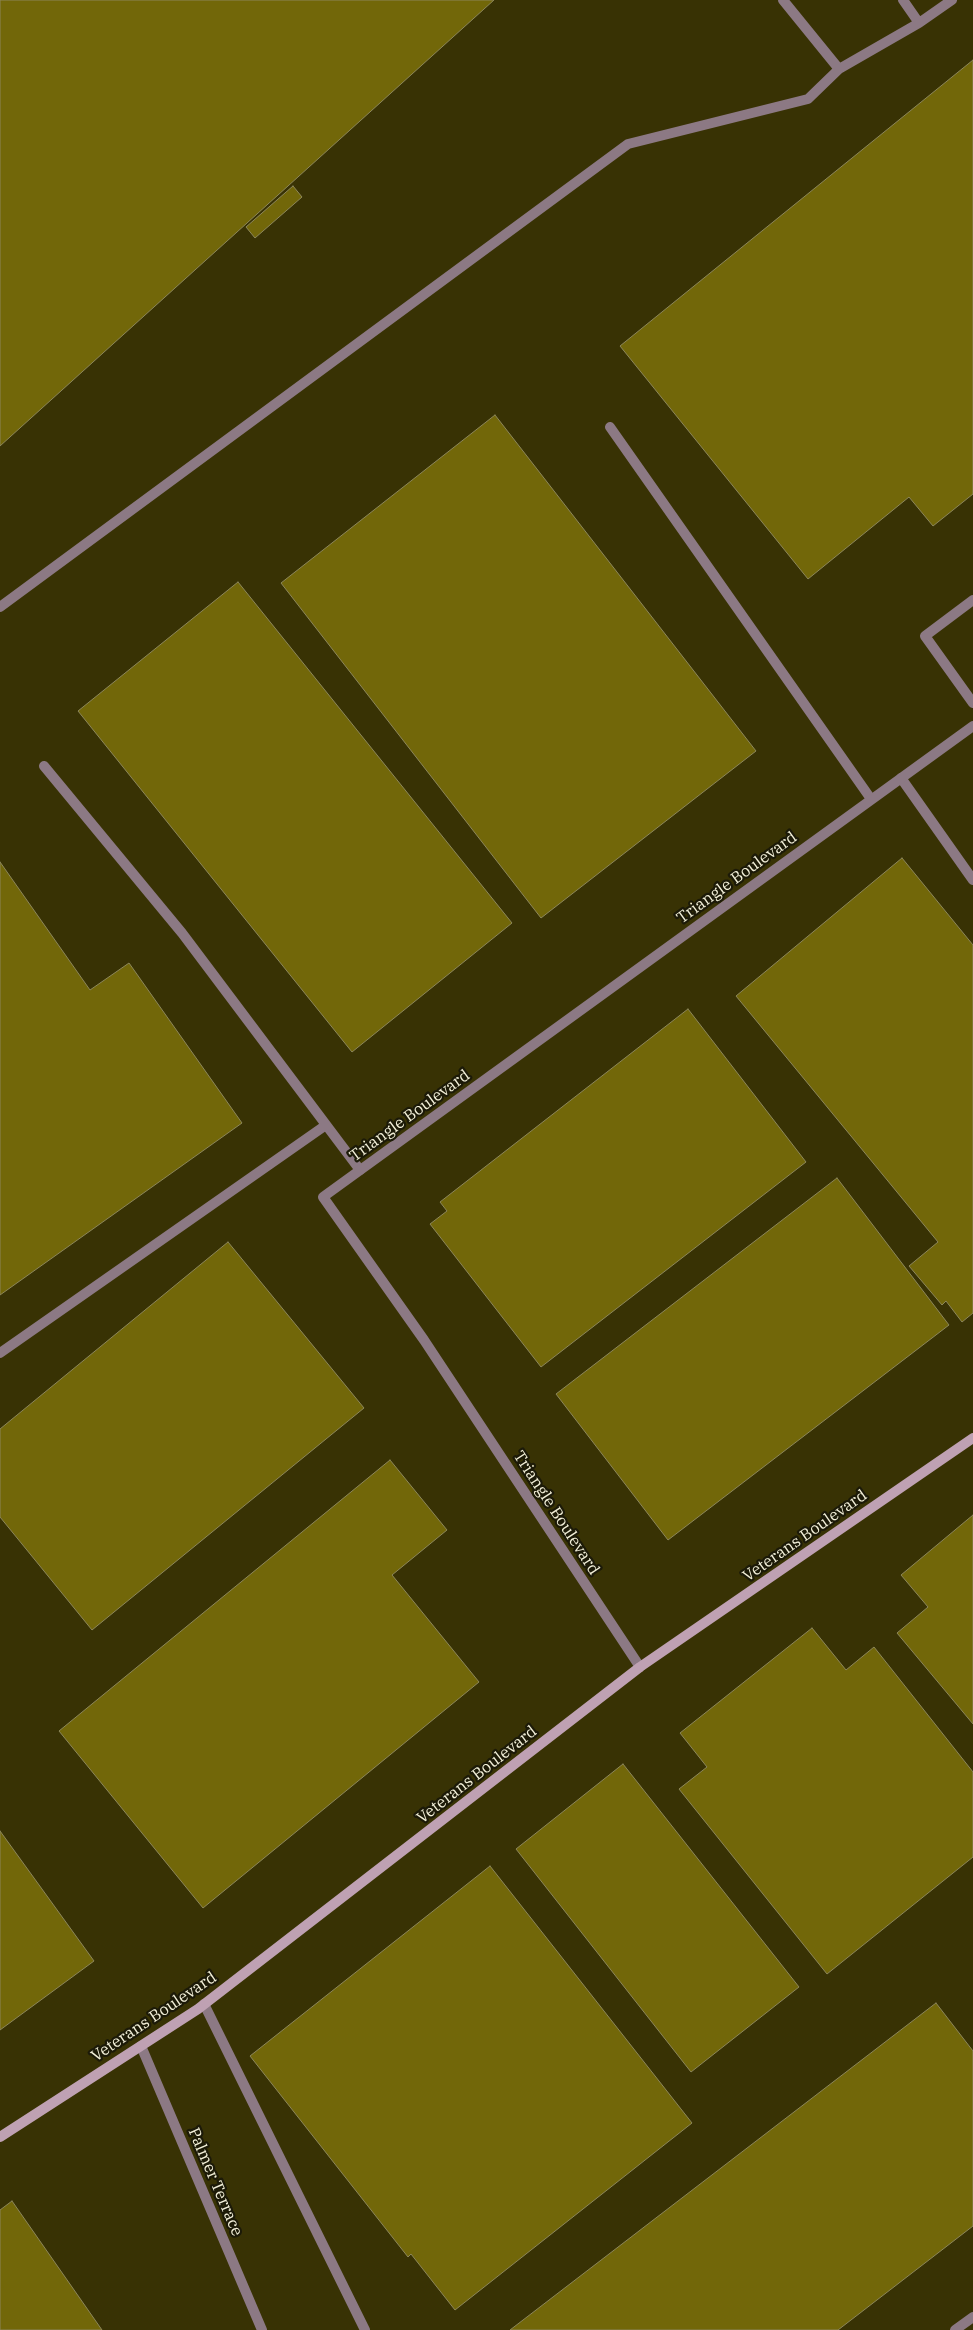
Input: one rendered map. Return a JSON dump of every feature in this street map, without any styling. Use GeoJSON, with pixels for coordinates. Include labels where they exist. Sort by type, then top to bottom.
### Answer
{"type":"FeatureCollection","features":[{"type":"Feature","properties":{"kind":"street"},"geometry":{"type":"LineString","coordinates":[[783,0],[839,69]]}},
{"type":"Feature","properties":{"kind":"street"},"geometry":{"type":"LineString","coordinates":[[903,0],[919,23]]}},
{"type":"Feature","properties":{"kind":"street"},"geometry":{"type":"LineString","coordinates":[[0,607],[628,144],[808,98],[839,69],[919,23],[952,0]]}},
{"type":"Feature","properties":{"kind":"street"},"geometry":{"type":"LineString","coordinates":[[610,427],[871,799]]}},
{"type":"Feature","properties":{"kind":"street"},"geometry":{"type":"LineString","coordinates":[[973,600],[925,636],[973,703]]}},
{"type":"Feature","properties":{"kind":"street","name":"Triangle Boulevard"},"geometry":{"type":"LineString","coordinates":[[640,1667],[424,1340],[323,1197],[973,726]]}},
{"type":"Feature","properties":{"kind":"street"},"geometry":{"type":"LineString","coordinates":[[44,766],[182,933],[360,1170]]}},
{"type":"Feature","properties":{"kind":"street"},"geometry":{"type":"LineString","coordinates":[[901,778],[973,880]]}},
{"type":"Feature","properties":{"kind":"street"},"geometry":{"type":"LineString","coordinates":[[0,1353],[326,1124]]}},
{"type":"Feature","properties":{"kind":"street","name":"Veterans Boulevard"},"geometry":{"type":"LineString","coordinates":[[0,2137],[204,2004],[640,1667],[973,1438]]}},
{"type":"Feature","properties":{"kind":"street"},"geometry":{"type":"LineString","coordinates":[[204,2004],[365,2330]]}},
{"type":"Feature","properties":{"kind":"street","name":"Palmer Terrace"},"geometry":{"type":"LineString","coordinates":[[141,2046],[262,2330]]}},
{"type":"Feature","properties":{"kind":"street"},"geometry":{"type":"LineString","coordinates":[[956,2330],[973,2317]]}},
{"type":"Feature","properties":{"kind":"building"},"geometry":{"type":"Polygon","coordinates":[[[0,0],[494,0],[0,446],[0,0]]]}},
{"type":"Feature","properties":{"kind":"building"},"geometry":{"type":"Polygon","coordinates":[[[973,60],[973,494],[933,526],[909,497],[808,579],[620,346],[973,60]]]}},
{"type":"Feature","properties":{"kind":"building"},"geometry":{"type":"Polygon","coordinates":[[[293,186],[302,197],[255,238],[246,227],[293,186]]]}},
{"type":"Feature","properties":{"kind":"building"},"geometry":{"type":"Polygon","coordinates":[[[495,415],[756,751],[541,918],[281,583],[495,415]]]}},
{"type":"Feature","properties":{"kind":"building"},"geometry":{"type":"Polygon","coordinates":[[[238,582],[512,923],[352,1052],[78,711],[238,582]]]}},
{"type":"Feature","properties":{"kind":"building"},"geometry":{"type":"Polygon","coordinates":[[[902,858],[973,945],[973,1313],[962,1322],[946,1301],[942,1305],[909,1266],[938,1242],[736,996],[902,858]]]}},
{"type":"Feature","properties":{"kind":"building"},"geometry":{"type":"Polygon","coordinates":[[[0,862],[90,990],[129,963],[242,1123],[0,1295],[0,862]]]}},
{"type":"Feature","properties":{"kind":"building"},"geometry":{"type":"Polygon","coordinates":[[[688,1009],[806,1162],[541,1367],[430,1224],[447,1211],[440,1202],[688,1009]]]}},
{"type":"Feature","properties":{"kind":"building"},"geometry":{"type":"Polygon","coordinates":[[[837,1178],[949,1325],[668,1540],[556,1394],[837,1178]]]}},
{"type":"Feature","properties":{"kind":"building"},"geometry":{"type":"Polygon","coordinates":[[[228,1242],[364,1408],[92,1630],[0,1517],[0,1429],[228,1242]]]}},
{"type":"Feature","properties":{"kind":"building"},"geometry":{"type":"Polygon","coordinates":[[[390,1460],[447,1530],[392,1575],[479,1682],[203,1908],[59,1731],[390,1460]]]}},
{"type":"Feature","properties":{"kind":"building"},"geometry":{"type":"Polygon","coordinates":[[[973,1515],[973,1724],[897,1633],[928,1607],[901,1575],[973,1515]]]}},
{"type":"Feature","properties":{"kind":"building"},"geometry":{"type":"Polygon","coordinates":[[[812,1628],[846,1670],[874,1647],[973,1772],[973,1857],[827,1974],[679,1789],[707,1767],[680,1733],[812,1628]]]}},
{"type":"Feature","properties":{"kind":"building"},"geometry":{"type":"Polygon","coordinates":[[[623,1764],[799,1987],[691,2072],[516,1849],[623,1764]]]}},
{"type":"Feature","properties":{"kind":"building"},"geometry":{"type":"Polygon","coordinates":[[[0,1831],[94,1961],[0,2030],[0,1831]]]}},
{"type":"Feature","properties":{"kind":"building"},"geometry":{"type":"Polygon","coordinates":[[[490,1866],[692,2123],[455,2310],[411,2254],[408,2257],[250,2056],[490,1866]]]}},
{"type":"Feature","properties":{"kind":"building"},"geometry":{"type":"Polygon","coordinates":[[[936,2003],[973,2051],[973,2226],[838,2330],[510,2330],[936,2003]]]}},
{"type":"Feature","properties":{"kind":"building"},"geometry":{"type":"Polygon","coordinates":[[[12,2201],[102,2330],[0,2330],[0,2210],[12,2201]]]}}]}
